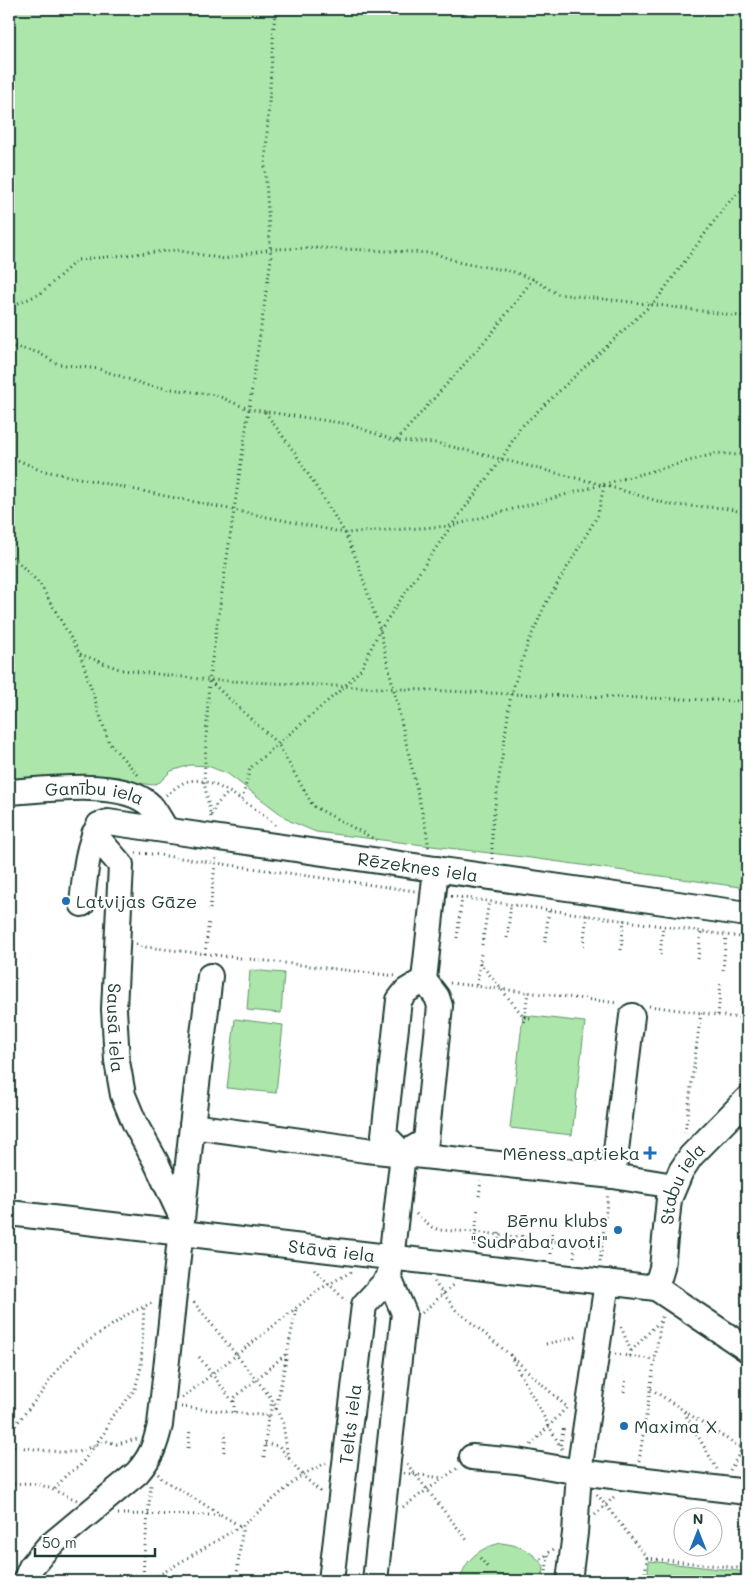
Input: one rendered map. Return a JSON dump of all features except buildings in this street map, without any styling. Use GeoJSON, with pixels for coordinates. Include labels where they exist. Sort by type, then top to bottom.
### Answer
{"type":"FeatureCollection","features":[{"type":"Feature","properties":{"kind":"street","name":"Ganību iela"},"geometry":{"type":"LineString","coordinates":[[9,792],[102,788],[117,790],[136,796],[151,806],[166,829]]}},
{"type":"Feature","properties":{"kind":"street","name":"Rēzeknes iela"},"geometry":{"type":"LineString","coordinates":[[94,834],[99,825],[108,822],[166,829],[747,914]]}},
{"type":"Feature","properties":{"kind":"street"},"geometry":{"type":"LineString","coordinates":[[82,904],[86,864],[94,834]]}},
{"type":"Feature","properties":{"kind":"street","name":"Sausā iela"},"geometry":{"type":"LineString","coordinates":[[94,834],[121,865],[114,1009],[117,1061],[123,1095],[135,1124],[155,1160],[181,1226]]}},
{"type":"Feature","properties":{"kind":"street"},"geometry":{"type":"LineString","coordinates":[[403,1154],[384,1135],[399,1000],[414,978],[434,869]]}},
{"type":"Feature","properties":{"kind":"street"},"geometry":{"type":"LineString","coordinates":[[32,1577],[48,1548],[137,1474],[148,1461],[157,1440],[210,976]]}},
{"type":"Feature","properties":{"kind":"street"},"geometry":{"type":"LineString","coordinates":[[403,1154],[426,1141],[440,1006],[437,997],[414,978]]}},
{"type":"Feature","properties":{"kind":"street"},"geometry":{"type":"LineString","coordinates":[[611,1176],[632,1008]]}},
{"type":"Feature","properties":{"kind":"street","name":"Stabu iela"},"geometry":{"type":"LineString","coordinates":[[660,1291],[669,1199],[681,1170],[691,1156],[747,1099]]}},
{"type":"Feature","properties":{"kind":"street"},"geometry":{"type":"LineString","coordinates":[[192,1126],[403,1154],[611,1176],[674,1186]]}},
{"type":"Feature","properties":{"kind":"street"},"geometry":{"type":"LineString","coordinates":[[375,1581],[396,1466],[404,1314],[390,1268],[403,1154]]}},
{"type":"Feature","properties":{"kind":"street","name":"Stāvā iela"},"geometry":{"type":"LineString","coordinates":[[9,1213],[181,1226],[308,1248],[366,1255],[390,1268],[417,1261],[473,1256],[604,1272],[660,1291]]}},
{"type":"Feature","properties":{"kind":"street","name":"Telts iela"},"geometry":{"type":"LineString","coordinates":[[331,1581],[364,1305],[390,1268]]}},
{"type":"Feature","properties":{"kind":"street"},"geometry":{"type":"LineString","coordinates":[[569,1581],[580,1469],[598,1341],[604,1272]]}},
{"type":"Feature","properties":{"kind":"street"},"geometry":{"type":"LineString","coordinates":[[660,1291],[747,1349]]}},
{"type":"Feature","properties":{"kind":"street"},"geometry":{"type":"LineString","coordinates":[[472,1458],[580,1469],[636,1479],[733,1488]]}},
{"type":"Feature","properties":{"kind":"path"},"geometry":{"type":"LineString","coordinates":[[218,838],[204,782],[209,680],[271,259],[265,166],[276,9]]}},
{"type":"Feature","properties":{"kind":"path"},"geometry":{"type":"LineString","coordinates":[[242,800],[250,768],[344,687],[361,669],[380,630],[450,526],[501,460],[520,428],[658,298],[726,205],[747,185]]}},
{"type":"Feature","properties":{"kind":"path"},"geometry":{"type":"LineString","coordinates":[[9,307],[40,294],[78,260],[176,250],[224,259],[271,249],[320,248],[434,253],[462,263],[511,270],[533,279],[557,294],[747,317]]}},
{"type":"Feature","properties":{"kind":"path"},"geometry":{"type":"LineString","coordinates":[[396,441],[492,333],[533,279]]}},
{"type":"Feature","properties":{"kind":"path"},"geometry":{"type":"LineString","coordinates":[[9,346],[36,352],[58,364],[99,369],[149,386],[216,395],[248,410],[348,424],[396,441],[437,443],[671,504],[724,508],[747,513]]}},
{"type":"Feature","properties":{"kind":"path"},"geometry":{"type":"LineString","coordinates":[[264,412],[295,453],[345,533],[357,561],[380,630],[434,869]]}},
{"type":"Feature","properties":{"kind":"path"},"geometry":{"type":"LineString","coordinates":[[9,456],[40,470],[345,533],[450,526],[718,453],[747,456]]}},
{"type":"Feature","properties":{"kind":"path"},"geometry":{"type":"LineString","coordinates":[[488,877],[492,861],[492,827],[510,694],[528,644],[546,603],[598,515],[604,485]]}},
{"type":"Feature","properties":{"kind":"path"},"geometry":{"type":"LineString","coordinates":[[9,553],[40,584],[80,654],[109,743],[141,778]]}},
{"type":"Feature","properties":{"kind":"path"},"geometry":{"type":"LineString","coordinates":[[80,654],[122,670],[209,680],[510,694],[747,701]]}},
{"type":"Feature","properties":{"kind":"path"},"geometry":{"type":"LineString","coordinates":[[209,680],[278,744],[313,806],[381,842]]}},
{"type":"Feature","properties":{"kind":"path"},"geometry":{"type":"LineString","coordinates":[[151,806],[188,780],[204,782],[229,792],[278,827]]}},
{"type":"Feature","properties":{"kind":"path"},"geometry":{"type":"LineString","coordinates":[[211,816],[216,805],[229,792]]}},
{"type":"Feature","properties":{"kind":"path"},"geometry":{"type":"LineString","coordinates":[[210,909],[216,863]]}},
{"type":"Feature","properties":{"kind":"path"},"geometry":{"type":"LineString","coordinates":[[457,938],[462,898]]}},
{"type":"Feature","properties":{"kind":"path"},"geometry":{"type":"LineString","coordinates":[[482,945],[489,901]]}},
{"type":"Feature","properties":{"kind":"path"},"geometry":{"type":"LineString","coordinates":[[507,938],[511,904]]}},
{"type":"Feature","properties":{"kind":"path"},"geometry":{"type":"LineString","coordinates":[[545,942],[549,910]]}},
{"type":"Feature","properties":{"kind":"path"},"geometry":{"type":"LineString","coordinates":[[583,946],[587,915]]}},
{"type":"Feature","properties":{"kind":"path"},"geometry":{"type":"LineString","coordinates":[[209,920],[203,970],[210,976]]}},
{"type":"Feature","properties":{"kind":"path"},"geometry":{"type":"LineString","coordinates":[[620,950],[624,920]]}},
{"type":"Feature","properties":{"kind":"path"},"geometry":{"type":"LineString","coordinates":[[660,955],[663,926]]}},
{"type":"Feature","properties":{"kind":"path"},"geometry":{"type":"LineString","coordinates":[[698,959],[701,932]]}},
{"type":"Feature","properties":{"kind":"path"},"geometry":{"type":"LineString","coordinates":[[723,970],[726,935]]}},
{"type":"Feature","properties":{"kind":"path"},"geometry":{"type":"LineString","coordinates":[[146,947],[414,978]]}},
{"type":"Feature","properties":{"kind":"path"},"geometry":{"type":"LineString","coordinates":[[477,985],[481,954]]}},
{"type":"Feature","properties":{"kind":"path"},"geometry":{"type":"LineString","coordinates":[[746,971],[747,956]]}},
{"type":"Feature","properties":{"kind":"path"},"geometry":{"type":"LineString","coordinates":[[480,963],[524,1019]]}},
{"type":"Feature","properties":{"kind":"path"},"geometry":{"type":"LineString","coordinates":[[718,1014],[721,981]]}},
{"type":"Feature","properties":{"kind":"path"},"geometry":{"type":"LineString","coordinates":[[450,982],[632,1008],[701,1012],[747,1019]]}},
{"type":"Feature","properties":{"kind":"path"},"geometry":{"type":"LineString","coordinates":[[524,1019],[528,992]]}},
{"type":"Feature","properties":{"kind":"path"},"geometry":{"type":"LineString","coordinates":[[691,1156],[683,1149],[701,1012]]}},
{"type":"Feature","properties":{"kind":"path"},"geometry":{"type":"LineString","coordinates":[[524,1019],[531,1018]]}},
{"type":"Feature","properties":{"kind":"path"},"geometry":{"type":"LineString","coordinates":[[604,1272],[602,1247],[611,1176]]}},
{"type":"Feature","properties":{"kind":"path"},"geometry":{"type":"LineString","coordinates":[[398,1198],[432,1228],[439,1230],[499,1233],[602,1247]]}},
{"type":"Feature","properties":{"kind":"path"},"geometry":{"type":"LineString","coordinates":[[421,1313],[443,1293],[473,1256],[478,1207]]}},
{"type":"Feature","properties":{"kind":"path"},"geometry":{"type":"LineString","coordinates":[[551,1254],[552,1232]]}},
{"type":"Feature","properties":{"kind":"path"},"geometry":{"type":"LineString","coordinates":[[497,1248],[499,1233]]}},
{"type":"Feature","properties":{"kind":"path"},"geometry":{"type":"LineString","coordinates":[[574,1257],[576,1235]]}},
{"type":"Feature","properties":{"kind":"path"},"geometry":{"type":"LineString","coordinates":[[520,1251],[522,1236]]}},
{"type":"Feature","properties":{"kind":"path"},"geometry":{"type":"LineString","coordinates":[[308,1248],[306,1260],[347,1303]]}},
{"type":"Feature","properties":{"kind":"path"},"geometry":{"type":"LineString","coordinates":[[205,1381],[320,1289],[365,1264],[366,1255]]}},
{"type":"Feature","properties":{"kind":"path"},"geometry":{"type":"LineString","coordinates":[[417,1261],[456,1310],[568,1406]]}},
{"type":"Feature","properties":{"kind":"path"},"geometry":{"type":"LineString","coordinates":[[575,1533],[636,1479],[661,1321],[660,1291]]}},
{"type":"Feature","properties":{"kind":"path"},"geometry":{"type":"LineString","coordinates":[[9,1433],[43,1391],[57,1370],[79,1347],[144,1306],[174,1296]]}},
{"type":"Feature","properties":{"kind":"path"},"geometry":{"type":"LineString","coordinates":[[54,1489],[66,1475],[80,1466],[104,1433],[112,1416],[135,1389],[141,1367],[144,1306]]}},
{"type":"Feature","properties":{"kind":"path"},"geometry":{"type":"LineString","coordinates":[[276,1409],[296,1308]]}},
{"type":"Feature","properties":{"kind":"path"},"geometry":{"type":"LineString","coordinates":[[202,1312],[272,1399],[283,1423],[289,1460]]}},
{"type":"Feature","properties":{"kind":"path"},"geometry":{"type":"LineString","coordinates":[[630,1356],[631,1351],[661,1321]]}},
{"type":"Feature","properties":{"kind":"path"},"geometry":{"type":"LineString","coordinates":[[546,1344],[598,1341],[630,1356],[655,1360]]}},
{"type":"Feature","properties":{"kind":"path"},"geometry":{"type":"LineString","coordinates":[[508,1353],[560,1447],[580,1469],[605,1505],[647,1558],[747,1569]]}},
{"type":"Feature","properties":{"kind":"path"},"geometry":{"type":"LineString","coordinates":[[234,1412],[234,1398],[286,1354]]}},
{"type":"Feature","properties":{"kind":"path"},"geometry":{"type":"LineString","coordinates":[[199,1357],[234,1403]]}},
{"type":"Feature","properties":{"kind":"path"},"geometry":{"type":"LineString","coordinates":[[624,1392],[626,1377]]}},
{"type":"Feature","properties":{"kind":"path"},"geometry":{"type":"LineString","coordinates":[[651,1389],[747,1452]]}},
{"type":"Feature","properties":{"kind":"path"},"geometry":{"type":"LineString","coordinates":[[517,1462],[568,1406],[590,1394]]}},
{"type":"Feature","properties":{"kind":"path"},"geometry":{"type":"LineString","coordinates":[[264,1457],[268,1416],[270,1416],[272,1399]]}},
{"type":"Feature","properties":{"kind":"path"},"geometry":{"type":"LineString","coordinates":[[172,1406],[268,1416]]}},
{"type":"Feature","properties":{"kind":"path"},"geometry":{"type":"LineString","coordinates":[[566,1414],[568,1406]]}},
{"type":"Feature","properties":{"kind":"path"},"geometry":{"type":"LineString","coordinates":[[684,1411],[733,1488]]}},
{"type":"Feature","properties":{"kind":"path"},"geometry":{"type":"LineString","coordinates":[[560,1447],[565,1423]]}},
{"type":"Feature","properties":{"kind":"path"},"geometry":{"type":"LineString","coordinates":[[188,1448],[190,1429]]}},
{"type":"Feature","properties":{"kind":"path"},"geometry":{"type":"LineString","coordinates":[[224,1452],[226,1432]]}},
{"type":"Feature","properties":{"kind":"path"},"geometry":{"type":"LineString","coordinates":[[9,1446],[59,1452],[78,1452],[106,1441],[117,1444],[142,1438],[157,1440]]}},
{"type":"Feature","properties":{"kind":"path"},"geometry":{"type":"LineString","coordinates":[[265,1444],[279,1446],[302,1475],[326,1497]]}},
{"type":"Feature","properties":{"kind":"path"},"geometry":{"type":"LineString","coordinates":[[733,1488],[742,1449]]}},
{"type":"Feature","properties":{"kind":"path"},"geometry":{"type":"LineString","coordinates":[[398,1511],[472,1458]]}},
{"type":"Feature","properties":{"kind":"path"},"geometry":{"type":"LineString","coordinates":[[149,1581],[241,1525],[302,1475],[331,1460]]}},
{"type":"Feature","properties":{"kind":"path"},"geometry":{"type":"LineString","coordinates":[[396,1466],[416,1474],[444,1478]]}},
{"type":"Feature","properties":{"kind":"path"},"geometry":{"type":"LineString","coordinates":[[396,1466],[416,1474],[467,1540]]}},
{"type":"Feature","properties":{"kind":"path"},"geometry":{"type":"LineString","coordinates":[[143,1581],[152,1477]]}},
{"type":"Feature","properties":{"kind":"path"},"geometry":{"type":"LineString","coordinates":[[162,1479],[220,1515],[241,1525]]}},
{"type":"Feature","properties":{"kind":"path"},"geometry":{"type":"LineString","coordinates":[[9,1485],[20,1483],[41,1484],[80,1500]]}},
{"type":"Feature","properties":{"kind":"path"},"geometry":{"type":"LineString","coordinates":[[115,1514],[220,1515]]}},
{"type":"Feature","properties":{"kind":"path"},"geometry":{"type":"LineString","coordinates":[[236,1581],[241,1525]]}},
{"type":"Feature","properties":{"kind":"path"},"geometry":{"type":"LineString","coordinates":[[545,1581],[548,1554]]}},
{"type":"Feature","properties":{"kind":"path"},"geometry":{"type":"LineString","coordinates":[[480,1558],[488,1568]]}},
{"type":"Feature","properties":{"kind":"path"},"geometry":{"type":"LineString","coordinates":[[644,1581],[647,1558]]}},
{"type":"Feature","properties":{"kind":"green space"},"geometry":{"type":"Polygon","coordinates":[[[9,9],[747,9],[747,888],[531,858],[316,832],[290,821],[228,774],[208,766],[190,765],[171,771],[160,782],[153,785],[101,778],[9,783],[9,9]]]}},
{"type":"Feature","properties":{"kind":"green space"},"geometry":{"type":"Polygon","coordinates":[[[250,970],[284,973],[281,1013],[247,1010],[250,970]]]}},
{"type":"Feature","properties":{"kind":"green space"},"geometry":{"type":"Polygon","coordinates":[[[523,1015],[585,1022],[572,1135],[510,1128],[523,1015]]]}},
{"type":"Feature","properties":{"kind":"green space"},"geometry":{"type":"Polygon","coordinates":[[[235,1019],[283,1025],[276,1093],[227,1088],[235,1019]]]}},
{"type":"Feature","properties":{"kind":"green space"},"geometry":{"type":"Polygon","coordinates":[[[501,1543],[520,1547],[535,1556],[544,1566],[543,1581],[460,1581],[465,1566],[474,1556],[486,1548],[501,1543]]]}},
{"type":"Feature","properties":{"kind":"green space"},"geometry":{"type":"Polygon","coordinates":[[[649,1561],[747,1572],[747,1581],[647,1581],[649,1561]]]}},
{"type":"Feature","properties":{"kind":"place","name":"Latvijas Gāze"},"geometry":{"type":"Point","coordinates":[66,901]}},
{"type":"Feature","properties":{"kind":"place","name":"Mēness aptieka"},"geometry":{"type":"Point","coordinates":[650,1153]}},
{"type":"Feature","properties":{"kind":"place","name":"Bērnu klubs \"Sudraba avoti\""},"geometry":{"type":"Point","coordinates":[618,1230]}},
{"type":"Feature","properties":{"kind":"place","name":"Maxima X"},"geometry":{"type":"Point","coordinates":[624,1426]}}]}
